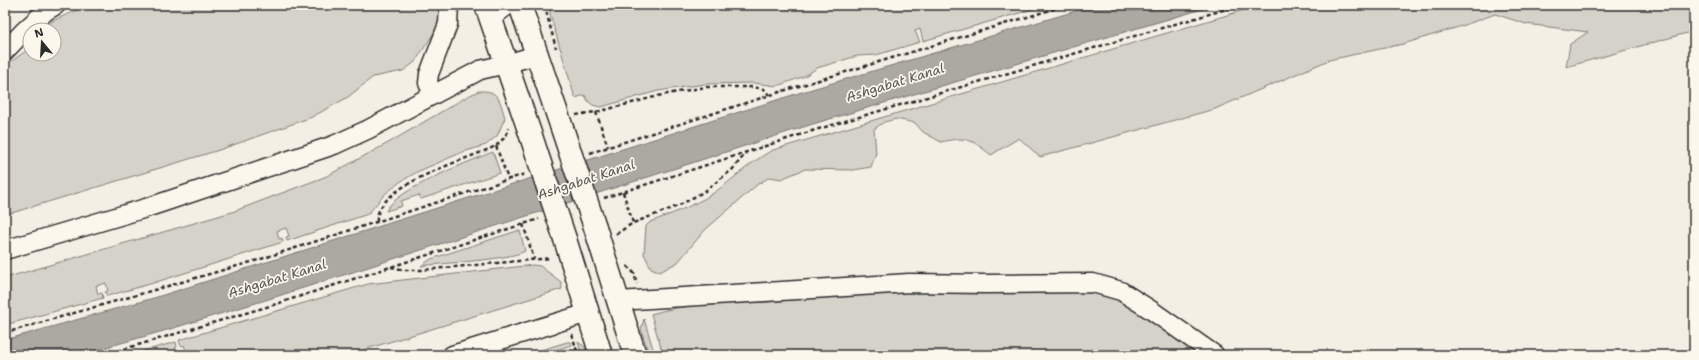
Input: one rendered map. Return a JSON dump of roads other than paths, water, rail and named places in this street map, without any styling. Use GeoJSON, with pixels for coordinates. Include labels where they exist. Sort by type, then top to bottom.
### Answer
{"type":"FeatureCollection","features":[{"type":"Feature","properties":{"kind":"main road"},"geometry":{"type":"LineString","coordinates":[[520,5],[536,54],[568,120],[595,227],[635,355]]}},
{"type":"Feature","properties":{"kind":"main road"},"geometry":{"type":"LineString","coordinates":[[495,9],[506,64],[531,136],[559,248],[588,313],[601,355]]}},
{"type":"Feature","properties":{"kind":"street"},"geometry":{"type":"LineString","coordinates":[[5,51],[46,11],[56,5]]}},
{"type":"Feature","properties":{"kind":"street"},"geometry":{"type":"LineString","coordinates":[[433,94],[428,83],[429,74],[448,24],[449,5]]}},
{"type":"Feature","properties":{"kind":"street"},"geometry":{"type":"LineString","coordinates":[[5,250],[146,208],[306,155],[369,129],[480,70],[506,64],[536,54]]}},
{"type":"Feature","properties":{"kind":"street"},"geometry":{"type":"LineString","coordinates":[[618,301],[909,283],[1093,283],[1121,291],[1215,355]]}},
{"type":"Feature","properties":{"kind":"street"},"geometry":{"type":"LineString","coordinates":[[452,355],[588,313]]}},
{"type":"Feature","properties":{"kind":"water","name":"Ashgabat Kanal"},"geometry":{"type":"Polygon","coordinates":[[[1096,5],[1216,5],[813,124],[269,299],[167,330],[79,355],[5,355],[5,340],[157,297],[802,92],[1096,5]]]}}]}
